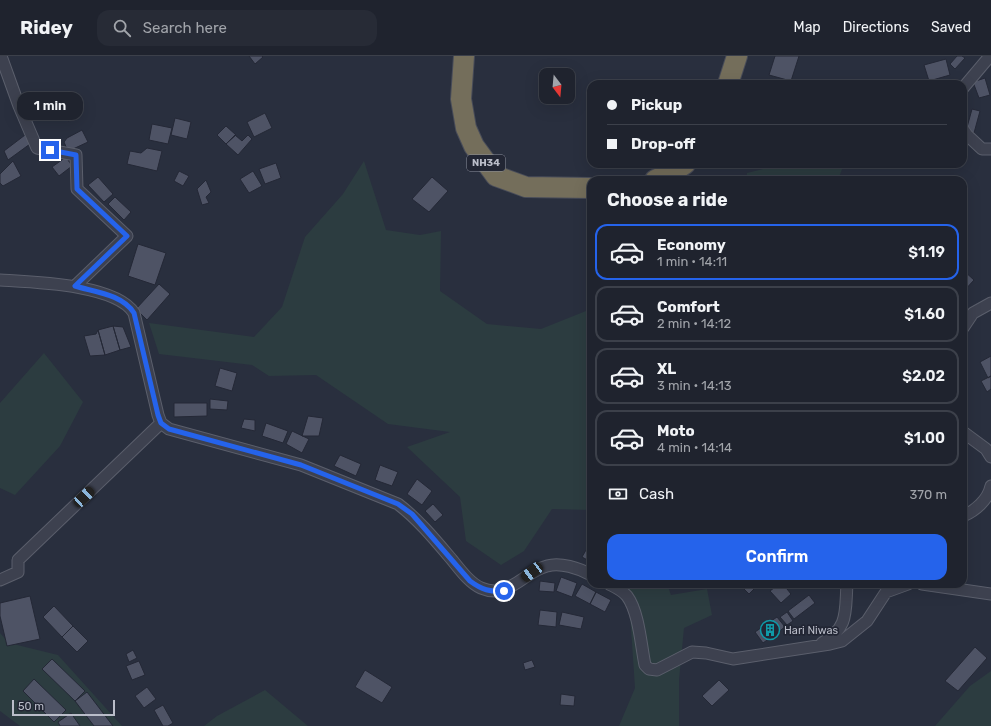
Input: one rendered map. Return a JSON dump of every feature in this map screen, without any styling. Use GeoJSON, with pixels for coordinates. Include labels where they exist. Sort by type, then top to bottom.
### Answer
{"type":"FeatureCollection","features":[{"type":"Feature","properties":{"kind":"highway","name":"NH34"},"geometry":{"type":"LineString","coordinates":[[464,56],[461,99],[466,128],[474,146],[496,176],[526,187],[587,188]]}},
{"type":"Feature","properties":{"kind":"highway"},"geometry":{"type":"LineString","coordinates":[[729,80],[737,56]]}},
{"type":"Feature","properties":{"kind":"highway"},"geometry":{"type":"LineString","coordinates":[[663,176],[679,168]]}},
{"type":"Feature","properties":{"kind":"street"},"geometry":{"type":"LineString","coordinates":[[1,56],[36,148],[76,155],[77,189],[127,236],[75,286]]}},
{"type":"Feature","properties":{"kind":"street"},"geometry":{"type":"LineString","coordinates":[[967,83],[990,56]]}},
{"type":"Feature","properties":{"kind":"street"},"geometry":{"type":"LineString","coordinates":[[967,135],[982,149],[991,149]]}},
{"type":"Feature","properties":{"kind":"street"},"geometry":{"type":"LineString","coordinates":[[0,280],[75,286],[119,299],[130,306],[134,313],[150,386],[161,423],[169,429],[198,438],[301,465],[398,504],[412,514],[470,581],[480,588],[490,592],[504,591],[513,587],[532,572],[548,565],[568,566],[587,573]]}},
{"type":"Feature","properties":{"kind":"street"},"geometry":{"type":"LineString","coordinates":[[967,322],[973,313],[991,303]]}},
{"type":"Feature","properties":{"kind":"street"},"geometry":{"type":"LineString","coordinates":[[0,580],[18,572],[18,560],[161,423]]}},
{"type":"Feature","properties":{"kind":"street"},"geometry":{"type":"LineString","coordinates":[[967,435],[986,448],[991,458]]}},
{"type":"Feature","properties":{"kind":"street"},"geometry":{"type":"LineString","coordinates":[[967,514],[971,513],[982,503],[991,486]]}},
{"type":"Feature","properties":{"kind":"street"},"geometry":{"type":"LineString","coordinates":[[614,588],[626,596],[632,605],[638,625],[645,665],[649,669],[656,670],[692,652],[706,653],[733,659],[842,641],[867,621],[886,592],[897,588]]}},
{"type":"Feature","properties":{"kind":"street"},"geometry":{"type":"LineString","coordinates":[[816,646],[835,635],[843,625],[847,588]]}},
{"type":"Feature","properties":{"kind":"street"},"geometry":{"type":"LineString","coordinates":[[950,588],[991,594]]}},
{"type":"Feature","properties":{"kind":"shaded area"},"geometry":{"type":"Polygon","coordinates":[[[364,161],[386,230],[420,235],[441,231],[440,291],[487,324],[541,329],[587,311],[587,510],[552,509],[524,551],[501,565],[466,541],[460,497],[407,447],[450,432],[388,424],[316,375],[269,376],[252,365],[159,354],[149,323],[254,337],[282,307],[305,237],[343,194],[364,161]]]}},
{"type":"Feature","properties":{"kind":"shaded area"},"geometry":{"type":"Polygon","coordinates":[[[768,168],[842,168],[840,176],[747,176],[747,173],[768,168]]]}},
{"type":"Feature","properties":{"kind":"shaded area"},"geometry":{"type":"Polygon","coordinates":[[[44,353],[83,402],[60,446],[15,495],[0,488],[0,403],[44,353]]]}},
{"type":"Feature","properties":{"kind":"shaded area"},"geometry":{"type":"Polygon","coordinates":[[[628,588],[668,588],[671,595],[707,589],[712,615],[684,628],[679,680],[679,726],[619,726],[635,688],[628,588]]]}},
{"type":"Feature","properties":{"kind":"shaded area"},"geometry":{"type":"Polygon","coordinates":[[[0,633],[9,643],[58,655],[122,726],[20,726],[0,711],[0,633]]]}},
{"type":"Feature","properties":{"kind":"shaded area"},"geometry":{"type":"Polygon","coordinates":[[[991,671],[991,726],[935,726],[970,686],[991,671]]]}},
{"type":"Feature","properties":{"kind":"shaded area"},"geometry":{"type":"Polygon","coordinates":[[[265,690],[308,726],[204,726],[217,716],[265,690]]]}},
{"type":"Feature","properties":{"kind":"building"},"geometry":{"type":"Polygon","coordinates":[[[249,56],[262,56],[263,57],[255,64],[249,56]]]}},
{"type":"Feature","properties":{"kind":"building"},"geometry":{"type":"Polygon","coordinates":[[[775,56],[799,56],[791,80],[769,75],[775,56]]]}},
{"type":"Feature","properties":{"kind":"building"},"geometry":{"type":"Polygon","coordinates":[[[957,56],[962,56],[965,58],[955,69],[950,64],[957,56]]]}},
{"type":"Feature","properties":{"kind":"building"},"geometry":{"type":"Polygon","coordinates":[[[946,59],[950,75],[929,80],[924,65],[946,59]]]}},
{"type":"Feature","properties":{"kind":"building"},"geometry":{"type":"Polygon","coordinates":[[[985,78],[990,95],[979,98],[973,82],[985,78]]]}},
{"type":"Feature","properties":{"kind":"building"},"geometry":{"type":"Polygon","coordinates":[[[74,109],[77,118],[68,121],[65,112],[74,109]]]}},
{"type":"Feature","properties":{"kind":"building"},"geometry":{"type":"Polygon","coordinates":[[[972,109],[980,111],[974,133],[967,131],[972,109]]]}},
{"type":"Feature","properties":{"kind":"building"},"geometry":{"type":"Polygon","coordinates":[[[265,113],[272,128],[254,137],[247,122],[265,113]]]}},
{"type":"Feature","properties":{"kind":"building"},"geometry":{"type":"Polygon","coordinates":[[[175,118],[191,122],[187,139],[171,135],[175,118]]]}},
{"type":"Feature","properties":{"kind":"building"},"geometry":{"type":"Polygon","coordinates":[[[152,124],[172,128],[168,144],[149,140],[152,124]]]}},
{"type":"Feature","properties":{"kind":"building"},"geometry":{"type":"Polygon","coordinates":[[[226,126],[236,135],[226,144],[217,135],[226,126]]]}},
{"type":"Feature","properties":{"kind":"building"},"geometry":{"type":"Polygon","coordinates":[[[82,130],[88,142],[73,149],[67,149],[64,142],[67,138],[82,130]]]}},
{"type":"Feature","properties":{"kind":"building"},"geometry":{"type":"Polygon","coordinates":[[[25,135],[30,144],[8,160],[4,151],[25,135]]]}},
{"type":"Feature","properties":{"kind":"building"},"geometry":{"type":"Polygon","coordinates":[[[235,135],[242,141],[248,135],[252,139],[238,155],[226,144],[235,135]]]}},
{"type":"Feature","properties":{"kind":"building"},"geometry":{"type":"Polygon","coordinates":[[[147,148],[162,151],[157,171],[127,164],[130,151],[141,153],[147,148]]]}},
{"type":"Feature","properties":{"kind":"building"},"geometry":{"type":"Polygon","coordinates":[[[66,157],[72,166],[59,176],[52,167],[66,157]]]}},
{"type":"Feature","properties":{"kind":"building"},"geometry":{"type":"Polygon","coordinates":[[[13,161],[21,176],[3,186],[0,183],[0,174],[13,161]]]}},
{"type":"Feature","properties":{"kind":"building"},"geometry":{"type":"Polygon","coordinates":[[[276,163],[281,178],[265,184],[259,169],[276,163]]]}},
{"type":"Feature","properties":{"kind":"building"},"geometry":{"type":"Polygon","coordinates":[[[179,171],[189,176],[183,186],[174,181],[179,171]]]}},
{"type":"Feature","properties":{"kind":"building"},"geometry":{"type":"Polygon","coordinates":[[[253,171],[262,186],[249,193],[240,179],[253,171]]]}},
{"type":"Feature","properties":{"kind":"building"},"geometry":{"type":"Polygon","coordinates":[[[98,177],[113,194],[104,202],[88,185],[98,177]]]}},
{"type":"Feature","properties":{"kind":"building"},"geometry":{"type":"Polygon","coordinates":[[[432,177],[448,191],[429,212],[412,199],[432,177]]]}},
{"type":"Feature","properties":{"kind":"building"},"geometry":{"type":"Polygon","coordinates":[[[206,180],[211,192],[206,197],[209,203],[202,205],[197,189],[206,180]]]}},
{"type":"Feature","properties":{"kind":"building"},"geometry":{"type":"Polygon","coordinates":[[[115,197],[131,212],[124,220],[108,204],[115,197]]]}},
{"type":"Feature","properties":{"kind":"building"},"geometry":{"type":"Polygon","coordinates":[[[138,244],[166,253],[155,285],[128,276],[138,244]]]}},
{"type":"Feature","properties":{"kind":"building"},"geometry":{"type":"Polygon","coordinates":[[[967,274],[974,280],[967,288],[967,274]]]}},
{"type":"Feature","properties":{"kind":"building"},"geometry":{"type":"Polygon","coordinates":[[[159,284],[170,294],[147,320],[136,309],[159,284]]]}},
{"type":"Feature","properties":{"kind":"building"},"geometry":{"type":"Polygon","coordinates":[[[113,326],[120,350],[105,355],[98,330],[113,326]]]}},
{"type":"Feature","properties":{"kind":"building"},"geometry":{"type":"Polygon","coordinates":[[[113,326],[123,327],[131,347],[120,350],[113,326]]]}},
{"type":"Feature","properties":{"kind":"building"},"geometry":{"type":"Polygon","coordinates":[[[98,330],[105,355],[90,356],[84,336],[96,334],[98,330]]]}},
{"type":"Feature","properties":{"kind":"building"},"geometry":{"type":"Polygon","coordinates":[[[991,356],[991,376],[988,378],[980,362],[991,356]]]}},
{"type":"Feature","properties":{"kind":"building"},"geometry":{"type":"Polygon","coordinates":[[[220,368],[237,373],[232,391],[215,386],[220,368]]]}},
{"type":"Feature","properties":{"kind":"building"},"geometry":{"type":"Polygon","coordinates":[[[991,376],[991,389],[987,392],[981,381],[991,376]]]}},
{"type":"Feature","properties":{"kind":"building"},"geometry":{"type":"Polygon","coordinates":[[[210,399],[228,401],[227,410],[210,409],[210,399]]]}},
{"type":"Feature","properties":{"kind":"building"},"geometry":{"type":"Polygon","coordinates":[[[174,403],[207,403],[207,416],[174,417],[174,403]]]}},
{"type":"Feature","properties":{"kind":"building"},"geometry":{"type":"Polygon","coordinates":[[[308,416],[323,418],[319,436],[302,436],[308,416]]]}},
{"type":"Feature","properties":{"kind":"building"},"geometry":{"type":"Polygon","coordinates":[[[244,419],[255,420],[255,431],[241,428],[244,419]]]}},
{"type":"Feature","properties":{"kind":"building"},"geometry":{"type":"Polygon","coordinates":[[[266,423],[288,431],[283,443],[262,436],[266,423]]]}},
{"type":"Feature","properties":{"kind":"building"},"geometry":{"type":"Polygon","coordinates":[[[292,431],[309,439],[302,453],[286,444],[292,431]]]}},
{"type":"Feature","properties":{"kind":"building"},"geometry":{"type":"Polygon","coordinates":[[[340,455],[361,464],[356,476],[334,466],[340,455]]]}},
{"type":"Feature","properties":{"kind":"building"},"geometry":{"type":"Polygon","coordinates":[[[380,465],[398,472],[392,486],[375,480],[380,465]]]}},
{"type":"Feature","properties":{"kind":"building"},"geometry":{"type":"Polygon","coordinates":[[[417,479],[432,491],[422,505],[407,494],[417,479]]]}},
{"type":"Feature","properties":{"kind":"building"},"geometry":{"type":"Polygon","coordinates":[[[433,504],[443,515],[435,522],[425,511],[433,504]]]}},
{"type":"Feature","properties":{"kind":"building"},"geometry":{"type":"Polygon","coordinates":[[[586,550],[587,550],[587,560],[582,557],[586,550]]]}},
{"type":"Feature","properties":{"kind":"building"},"geometry":{"type":"Polygon","coordinates":[[[561,577],[577,583],[572,597],[556,591],[561,577]]]}},
{"type":"Feature","properties":{"kind":"building"},"geometry":{"type":"Polygon","coordinates":[[[540,581],[555,583],[554,592],[539,591],[540,581]]]}},
{"type":"Feature","properties":{"kind":"building"},"geometry":{"type":"Polygon","coordinates":[[[582,584],[596,592],[590,604],[575,596],[582,584]]]}},
{"type":"Feature","properties":{"kind":"building"},"geometry":{"type":"Polygon","coordinates":[[[743,588],[755,588],[749,594],[743,588]]]}},
{"type":"Feature","properties":{"kind":"building"},"geometry":{"type":"Polygon","coordinates":[[[774,588],[786,588],[791,594],[781,603],[770,591],[774,588]]]}},
{"type":"Feature","properties":{"kind":"building"},"geometry":{"type":"Polygon","coordinates":[[[596,592],[611,600],[605,612],[590,604],[596,592]]]}},
{"type":"Feature","properties":{"kind":"building"},"geometry":{"type":"Polygon","coordinates":[[[809,595],[815,603],[794,619],[788,611],[809,595]]]}},
{"type":"Feature","properties":{"kind":"building"},"geometry":{"type":"Polygon","coordinates":[[[30,596],[40,639],[7,646],[0,616],[0,603],[30,596]]]}},
{"type":"Feature","properties":{"kind":"building"},"geometry":{"type":"Polygon","coordinates":[[[54,606],[73,626],[62,637],[43,617],[54,606]]]}},
{"type":"Feature","properties":{"kind":"building"},"geometry":{"type":"Polygon","coordinates":[[[540,610],[557,612],[556,627],[538,625],[540,610]]]}},
{"type":"Feature","properties":{"kind":"building"},"geometry":{"type":"Polygon","coordinates":[[[562,612],[584,617],[581,629],[559,625],[562,612]]]}},
{"type":"Feature","properties":{"kind":"building"},"geometry":{"type":"Polygon","coordinates":[[[787,612],[793,621],[787,625],[780,617],[787,612]]]}},
{"type":"Feature","properties":{"kind":"building","name":"Hari Niwas"},"geometry":{"type":"Polygon","coordinates":[[[777,617],[785,627],[763,643],[755,632],[777,617]]]}},
{"type":"Feature","properties":{"kind":"building"},"geometry":{"type":"Polygon","coordinates":[[[73,626],[88,641],[77,652],[62,637],[73,626]]]}},
{"type":"Feature","properties":{"kind":"building"},"geometry":{"type":"Polygon","coordinates":[[[975,647],[987,658],[958,691],[945,681],[975,647]]]}},
{"type":"Feature","properties":{"kind":"building"},"geometry":{"type":"Polygon","coordinates":[[[133,650],[137,658],[129,662],[126,654],[133,650]]]}},
{"type":"Feature","properties":{"kind":"building"},"geometry":{"type":"Polygon","coordinates":[[[52,659],[85,691],[75,701],[42,669],[52,659]]]}},
{"type":"Feature","properties":{"kind":"building"},"geometry":{"type":"Polygon","coordinates":[[[532,660],[535,667],[525,670],[523,663],[532,660]]]}},
{"type":"Feature","properties":{"kind":"building"},"geometry":{"type":"Polygon","coordinates":[[[139,661],[145,675],[132,680],[126,666],[139,661]]]}},
{"type":"Feature","properties":{"kind":"building"},"geometry":{"type":"Polygon","coordinates":[[[365,670],[392,687],[382,703],[355,687],[365,670]]]}},
{"type":"Feature","properties":{"kind":"building"},"geometry":{"type":"Polygon","coordinates":[[[34,679],[66,710],[54,722],[23,691],[34,679]]]}},
{"type":"Feature","properties":{"kind":"building"},"geometry":{"type":"Polygon","coordinates":[[[719,680],[729,690],[712,706],[702,696],[719,680]]]}},
{"type":"Feature","properties":{"kind":"building"},"geometry":{"type":"Polygon","coordinates":[[[147,687],[156,699],[144,708],[135,696],[147,687]]]}},
{"type":"Feature","properties":{"kind":"building"},"geometry":{"type":"Polygon","coordinates":[[[87,692],[113,726],[94,726],[75,701],[87,692]]]}},
{"type":"Feature","properties":{"kind":"building"},"geometry":{"type":"Polygon","coordinates":[[[561,694],[575,696],[574,706],[560,705],[561,694]]]}},
{"type":"Feature","properties":{"kind":"building"},"geometry":{"type":"Polygon","coordinates":[[[163,705],[173,723],[168,726],[163,726],[154,710],[163,705]]]}},
{"type":"Feature","properties":{"kind":"building"},"geometry":{"type":"Polygon","coordinates":[[[71,713],[80,726],[60,726],[58,722],[71,713]]]}},
{"type":"Feature","properties":{"kind":"place","name":"Hari Niwas"},"geometry":{"type":"Point","coordinates":[770,630]}},
{"type":"Feature","properties":{"kind":"route"},"geometry":{"type":"LineString","coordinates":[[50,150],[76,155],[77,189],[127,236],[75,286],[119,299],[130,306],[134,313],[150,386],[161,423],[169,429],[198,438],[301,465],[398,504],[412,514],[470,581],[480,588],[490,592],[504,591]]}}]}
